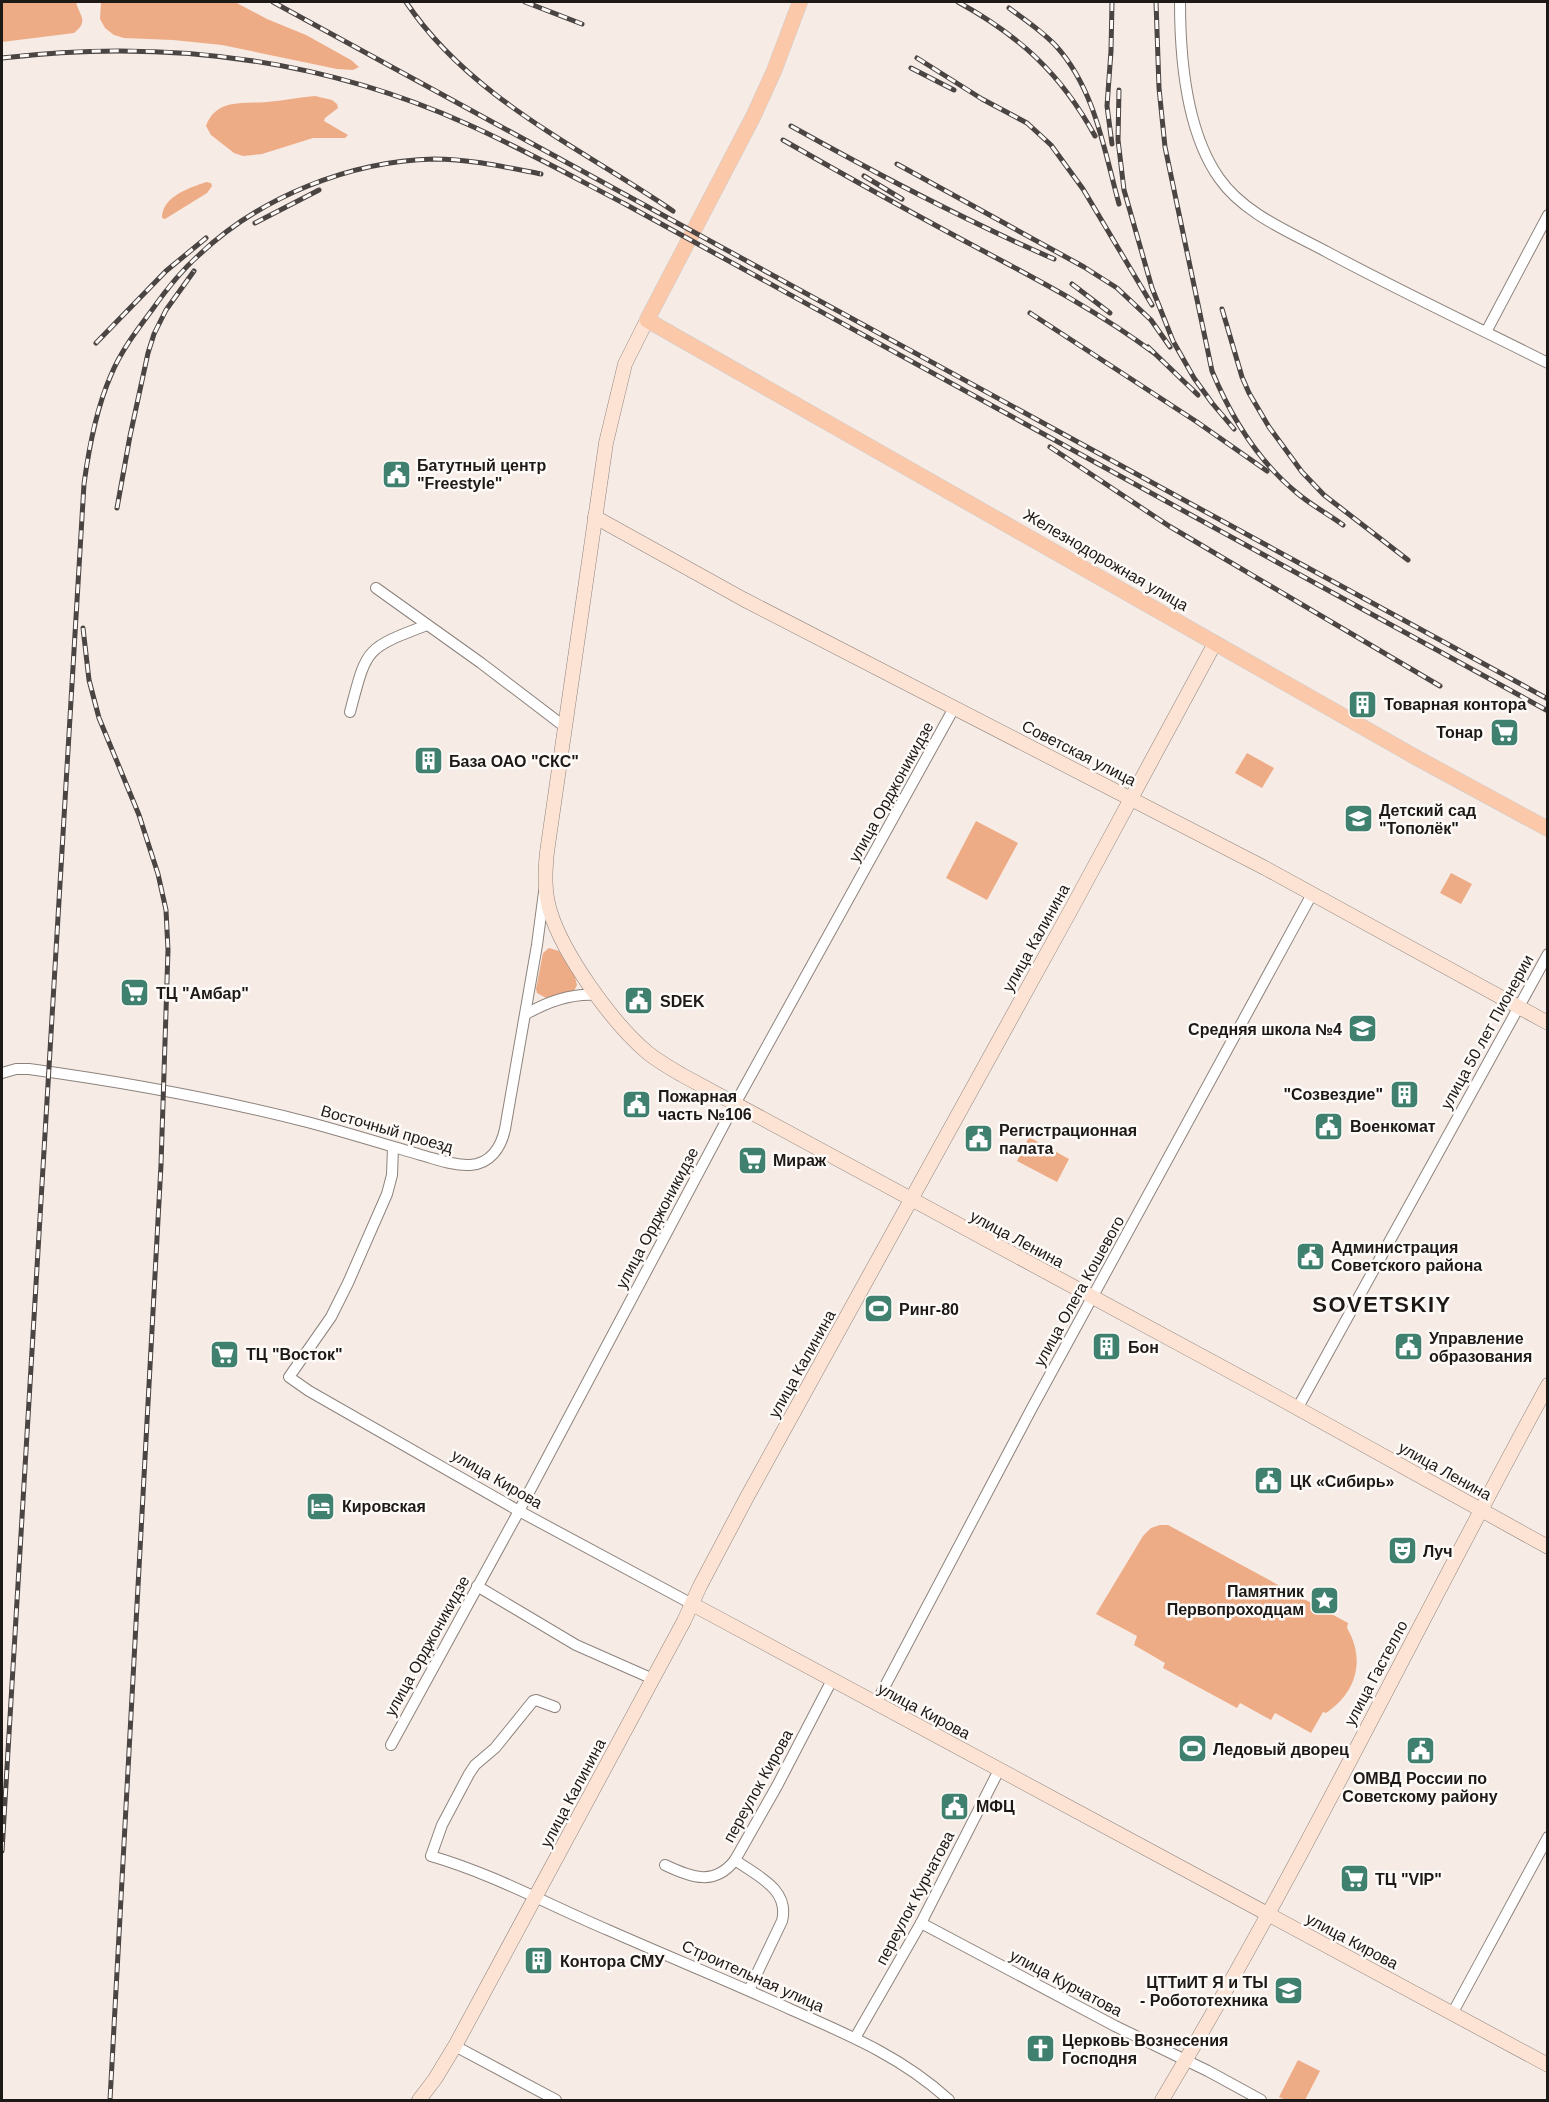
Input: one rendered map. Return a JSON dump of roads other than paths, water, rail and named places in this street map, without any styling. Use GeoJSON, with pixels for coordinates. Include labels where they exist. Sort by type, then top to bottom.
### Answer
{"type":"FeatureCollection","features":[{"type":"Feature","properties":{"kind":"main road"},"geometry":{"type":"LineString","coordinates":[[647,320],[753,117],[774,71],[800,2]]}},
{"type":"Feature","properties":{"kind":"main road","name":"Железнодорожная улица"},"geometry":{"type":"LineString","coordinates":[[647,320],[1417,758],[1548,829]]}},
{"type":"Feature","properties":{"kind":"street"},"geometry":{"type":"LineString","coordinates":[[1180,2],[1181,51],[1194,119],[1203,147],[1215,171],[1232,193],[1265,218],[1362,270],[1548,363]]}},
{"type":"Feature","properties":{"kind":"street"},"geometry":{"type":"LineString","coordinates":[[1486,332],[1548,215]]}},
{"type":"Feature","properties":{"kind":"street","name":"улица Ленина"},"geometry":{"type":"LineString","coordinates":[[647,320],[631,351],[621,378],[606,443],[544,886],[556,928],[597,995],[626,1031],[647,1052],[668,1067],[1548,1547]]}},
{"type":"Feature","properties":{"kind":"street","name":"Советская улица"},"geometry":{"type":"LineString","coordinates":[[595,516],[713,583],[1131,798],[1548,1023]]}},
{"type":"Feature","properties":{"kind":"street"},"geometry":{"type":"LineString","coordinates":[[376,588],[565,727]]}},
{"type":"Feature","properties":{"kind":"street"},"geometry":{"type":"LineString","coordinates":[[350,712],[362,666],[369,653],[382,642],[427,625]]}},
{"type":"Feature","properties":{"kind":"street","name":"улица Калинина"},"geometry":{"type":"LineString","coordinates":[[419,2100],[455,2046],[653,1679],[752,1489],[1215,643]]}},
{"type":"Feature","properties":{"kind":"street","name":"улица Орджоникидзе"},"geometry":{"type":"LineString","coordinates":[[391,1745],[519,1511],[735,1104],[954,708]]}},
{"type":"Feature","properties":{"kind":"street","name":"Восточный проезд"},"geometry":{"type":"LineString","coordinates":[[2,1073],[16,1068],[163,1089],[313,1124],[453,1164],[478,1164],[493,1154],[503,1139],[526,1014],[544,886]]}},
{"type":"Feature","properties":{"kind":"street","name":"улица Олега Кошевого"},"geometry":{"type":"LineString","coordinates":[[876,1703],[1312,894]]}},
{"type":"Feature","properties":{"kind":"street","name":"улица 50 лет Пионерии"},"geometry":{"type":"LineString","coordinates":[[1297,1409],[1548,954]]}},
{"type":"Feature","properties":{"kind":"street"},"geometry":{"type":"LineString","coordinates":[[526,1014],[573,996],[597,995]]}},
{"type":"Feature","properties":{"kind":"street","name":"улица Кирова"},"geometry":{"type":"LineString","coordinates":[[393,1147],[391,1184],[348,1283],[331,1317],[289,1377],[309,1391],[519,1511],[1548,2065]]}},
{"type":"Feature","properties":{"kind":"street","name":"улица Гастелло"},"geometry":{"type":"LineString","coordinates":[[1162,2100],[1268,1915],[1480,1509],[1548,1385]]}},
{"type":"Feature","properties":{"kind":"street"},"geometry":{"type":"LineString","coordinates":[[477,1586],[576,1645],[653,1679]]}},
{"type":"Feature","properties":{"kind":"street","name":"переулок Кирова"},"geometry":{"type":"LineString","coordinates":[[748,1990],[782,1921],[785,1910],[776,1890],[735,1860],[777,1786],[832,1680]]}},
{"type":"Feature","properties":{"kind":"street","name":"Строительная улица"},"geometry":{"type":"LineString","coordinates":[[555,1707],[533,1701],[495,1748],[475,1765],[442,1825],[431,1856],[468,1867],[855,2038],[888,2054],[949,2100]]}},
{"type":"Feature","properties":{"kind":"street","name":"переулок Курчатова"},"geometry":{"type":"LineString","coordinates":[[855,2038],[921,1923],[999,1770]]}},
{"type":"Feature","properties":{"kind":"street"},"geometry":{"type":"LineString","coordinates":[[1452,2014],[1548,1837]]}},
{"type":"Feature","properties":{"kind":"street"},"geometry":{"type":"LineString","coordinates":[[665,1865],[689,1874],[711,1878],[722,1874],[735,1860]]}},
{"type":"Feature","properties":{"kind":"street","name":"улица Курчатова"},"geometry":{"type":"LineString","coordinates":[[921,1923],[1261,2100]]}},
{"type":"Feature","properties":{"kind":"street"},"geometry":{"type":"LineString","coordinates":[[455,2046],[556,2100]]}},
{"type":"Feature","properties":{"kind":"railway"},"geometry":{"type":"LineString","coordinates":[[273,2],[1548,699]]}},
{"type":"Feature","properties":{"kind":"railway"},"geometry":{"type":"LineString","coordinates":[[406,2],[432,36],[494,94],[673,211]]}},
{"type":"Feature","properties":{"kind":"railway"},"geometry":{"type":"LineString","coordinates":[[525,2],[582,24]]}},
{"type":"Feature","properties":{"kind":"railway"},"geometry":{"type":"LineString","coordinates":[[958,2],[1001,29],[1037,58],[1068,94],[1095,136]]}},
{"type":"Feature","properties":{"kind":"railway"},"geometry":{"type":"LineString","coordinates":[[1112,2],[1107,106],[1112,144]]}},
{"type":"Feature","properties":{"kind":"railway"},"geometry":{"type":"LineString","coordinates":[[1156,2],[1159,88],[1165,147],[1212,371],[1237,421],[1270,467],[1302,497],[1343,525]]}},
{"type":"Feature","properties":{"kind":"railway"},"geometry":{"type":"LineString","coordinates":[[1009,8],[1056,46],[1080,81],[1103,142],[1119,204]]}},
{"type":"Feature","properties":{"kind":"railway"},"geometry":{"type":"LineString","coordinates":[[2,58],[122,51],[181,53],[239,59],[297,69],[354,83],[411,101],[467,124],[625,204],[1548,711]]}},
{"type":"Feature","properties":{"kind":"railway"},"geometry":{"type":"LineString","coordinates":[[917,58],[982,99],[1027,123],[1051,145],[1083,189],[1152,305]]}},
{"type":"Feature","properties":{"kind":"railway"},"geometry":{"type":"LineString","coordinates":[[911,68],[954,90]]}},
{"type":"Feature","properties":{"kind":"railway"},"geometry":{"type":"LineString","coordinates":[[1119,90],[1118,140],[1124,190],[1152,288],[1173,341],[1194,378],[1234,429]]}},
{"type":"Feature","properties":{"kind":"railway"},"geometry":{"type":"LineString","coordinates":[[791,126],[921,196],[1054,259]]}},
{"type":"Feature","properties":{"kind":"railway"},"geometry":{"type":"LineString","coordinates":[[783,140],[1066,296],[1111,323],[1154,353]]}},
{"type":"Feature","properties":{"kind":"railway"},"geometry":{"type":"LineString","coordinates":[[2,1851],[84,484],[101,401],[124,349],[180,274],[223,234],[278,200],[339,175],[402,161],[461,160],[541,174]]}},
{"type":"Feature","properties":{"kind":"railway"},"geometry":{"type":"LineString","coordinates":[[897,164],[1084,267],[1117,288],[1151,320],[1170,347]]}},
{"type":"Feature","properties":{"kind":"railway"},"geometry":{"type":"LineString","coordinates":[[864,176],[902,199]]}},
{"type":"Feature","properties":{"kind":"railway"},"geometry":{"type":"LineString","coordinates":[[255,223],[319,190]]}},
{"type":"Feature","properties":{"kind":"railway"},"geometry":{"type":"LineString","coordinates":[[96,343],[166,271],[206,238]]}},
{"type":"Feature","properties":{"kind":"railway"},"geometry":{"type":"LineString","coordinates":[[117,508],[130,436],[154,334],[166,310],[194,271]]}},
{"type":"Feature","properties":{"kind":"railway"},"geometry":{"type":"LineString","coordinates":[[1072,284],[1110,313]]}},
{"type":"Feature","properties":{"kind":"railway"},"geometry":{"type":"LineString","coordinates":[[1222,309],[1249,393],[1269,427],[1302,472],[1324,495],[1408,560]]}},
{"type":"Feature","properties":{"kind":"railway"},"geometry":{"type":"LineString","coordinates":[[1030,313],[1197,422],[1267,471]]}},
{"type":"Feature","properties":{"kind":"railway"},"geometry":{"type":"LineString","coordinates":[[1148,347],[1198,395]]}},
{"type":"Feature","properties":{"kind":"railway"},"geometry":{"type":"LineString","coordinates":[[1050,447],[1169,526],[1440,686]]}},
{"type":"Feature","properties":{"kind":"railway"},"geometry":{"type":"LineString","coordinates":[[83,628],[89,680],[99,718],[139,815],[158,874],[166,910],[168,950],[161,1165],[110,2100]]}},
{"type":"Feature","properties":{"kind":"place","name":"Батутный центр \"Freestyle\""},"geometry":{"type":"Point","coordinates":[396,474]}},
{"type":"Feature","properties":{"kind":"place","name":"Товарная контора"},"geometry":{"type":"Point","coordinates":[1363,704]}},
{"type":"Feature","properties":{"kind":"place","name":"Тонар"},"geometry":{"type":"Point","coordinates":[1504,732]}},
{"type":"Feature","properties":{"kind":"place","name":"База ОАО \"СКС\""},"geometry":{"type":"Point","coordinates":[428,761]}},
{"type":"Feature","properties":{"kind":"place","name":"Детский сад \"Тополёк\""},"geometry":{"type":"Point","coordinates":[1358,819]}},
{"type":"Feature","properties":{"kind":"place","name":"ТЦ \"Амбар\""},"geometry":{"type":"Point","coordinates":[135,993]}},
{"type":"Feature","properties":{"kind":"place","name":"SDEK"},"geometry":{"type":"Point","coordinates":[639,1001]}},
{"type":"Feature","properties":{"kind":"place","name":"Средняя школа №4"},"geometry":{"type":"Point","coordinates":[1363,1029]}},
{"type":"Feature","properties":{"kind":"place","name":"\"Созвездие\""},"geometry":{"type":"Point","coordinates":[1404,1094]}},
{"type":"Feature","properties":{"kind":"place","name":"Пожарная часть №106"},"geometry":{"type":"Point","coordinates":[637,1105]}},
{"type":"Feature","properties":{"kind":"place","name":"Военкомат"},"geometry":{"type":"Point","coordinates":[1329,1126]}},
{"type":"Feature","properties":{"kind":"place","name":"Регистрационная палата"},"geometry":{"type":"Point","coordinates":[978,1139]}},
{"type":"Feature","properties":{"kind":"place","name":"Мираж"},"geometry":{"type":"Point","coordinates":[752,1160]}},
{"type":"Feature","properties":{"kind":"place","name":"Администрация Советского района"},"geometry":{"type":"Point","coordinates":[1310,1256]}},
{"type":"Feature","properties":{"kind":"place","name":"Ринг-80"},"geometry":{"type":"Point","coordinates":[878,1309]}},
{"type":"Feature","properties":{"kind":"place","name":"Бон"},"geometry":{"type":"Point","coordinates":[1107,1347]}},
{"type":"Feature","properties":{"kind":"place","name":"Управление образования"},"geometry":{"type":"Point","coordinates":[1408,1347]}},
{"type":"Feature","properties":{"kind":"place","name":"ТЦ \"Восток\""},"geometry":{"type":"Point","coordinates":[225,1354]}},
{"type":"Feature","properties":{"kind":"place","name":"ЦК «Сибирь»"},"geometry":{"type":"Point","coordinates":[1269,1481]}},
{"type":"Feature","properties":{"kind":"place","name":"Кировская"},"geometry":{"type":"Point","coordinates":[321,1506]}},
{"type":"Feature","properties":{"kind":"place","name":"Луч"},"geometry":{"type":"Point","coordinates":[1402,1551]}},
{"type":"Feature","properties":{"kind":"place","name":"Памятник Первопроходцам"},"geometry":{"type":"Point","coordinates":[1325,1600]}},
{"type":"Feature","properties":{"kind":"place","name":"Ледовый дворец"},"geometry":{"type":"Point","coordinates":[1192,1749]}},
{"type":"Feature","properties":{"kind":"place","name":"ОМВД России по Советскому району"},"geometry":{"type":"Point","coordinates":[1420,1750]}},
{"type":"Feature","properties":{"kind":"place","name":"МФЦ"},"geometry":{"type":"Point","coordinates":[955,1806]}},
{"type":"Feature","properties":{"kind":"place","name":"ТЦ \"VIP\""},"geometry":{"type":"Point","coordinates":[1354,1879]}},
{"type":"Feature","properties":{"kind":"place","name":"Контора СМУ"},"geometry":{"type":"Point","coordinates":[539,1961]}},
{"type":"Feature","properties":{"kind":"place","name":"ЦТТиИТ Я и ТЫ - Робототехника"},"geometry":{"type":"Point","coordinates":[1289,1991]}},
{"type":"Feature","properties":{"kind":"place","name":"Церковь Вознесения Господня"},"geometry":{"type":"Point","coordinates":[1041,2049]}},
{"type":"Feature","properties":{"kind":"district","name":"SOVETSKIY"},"geometry":{"type":"Point","coordinates":[1382,1304]}}]}
